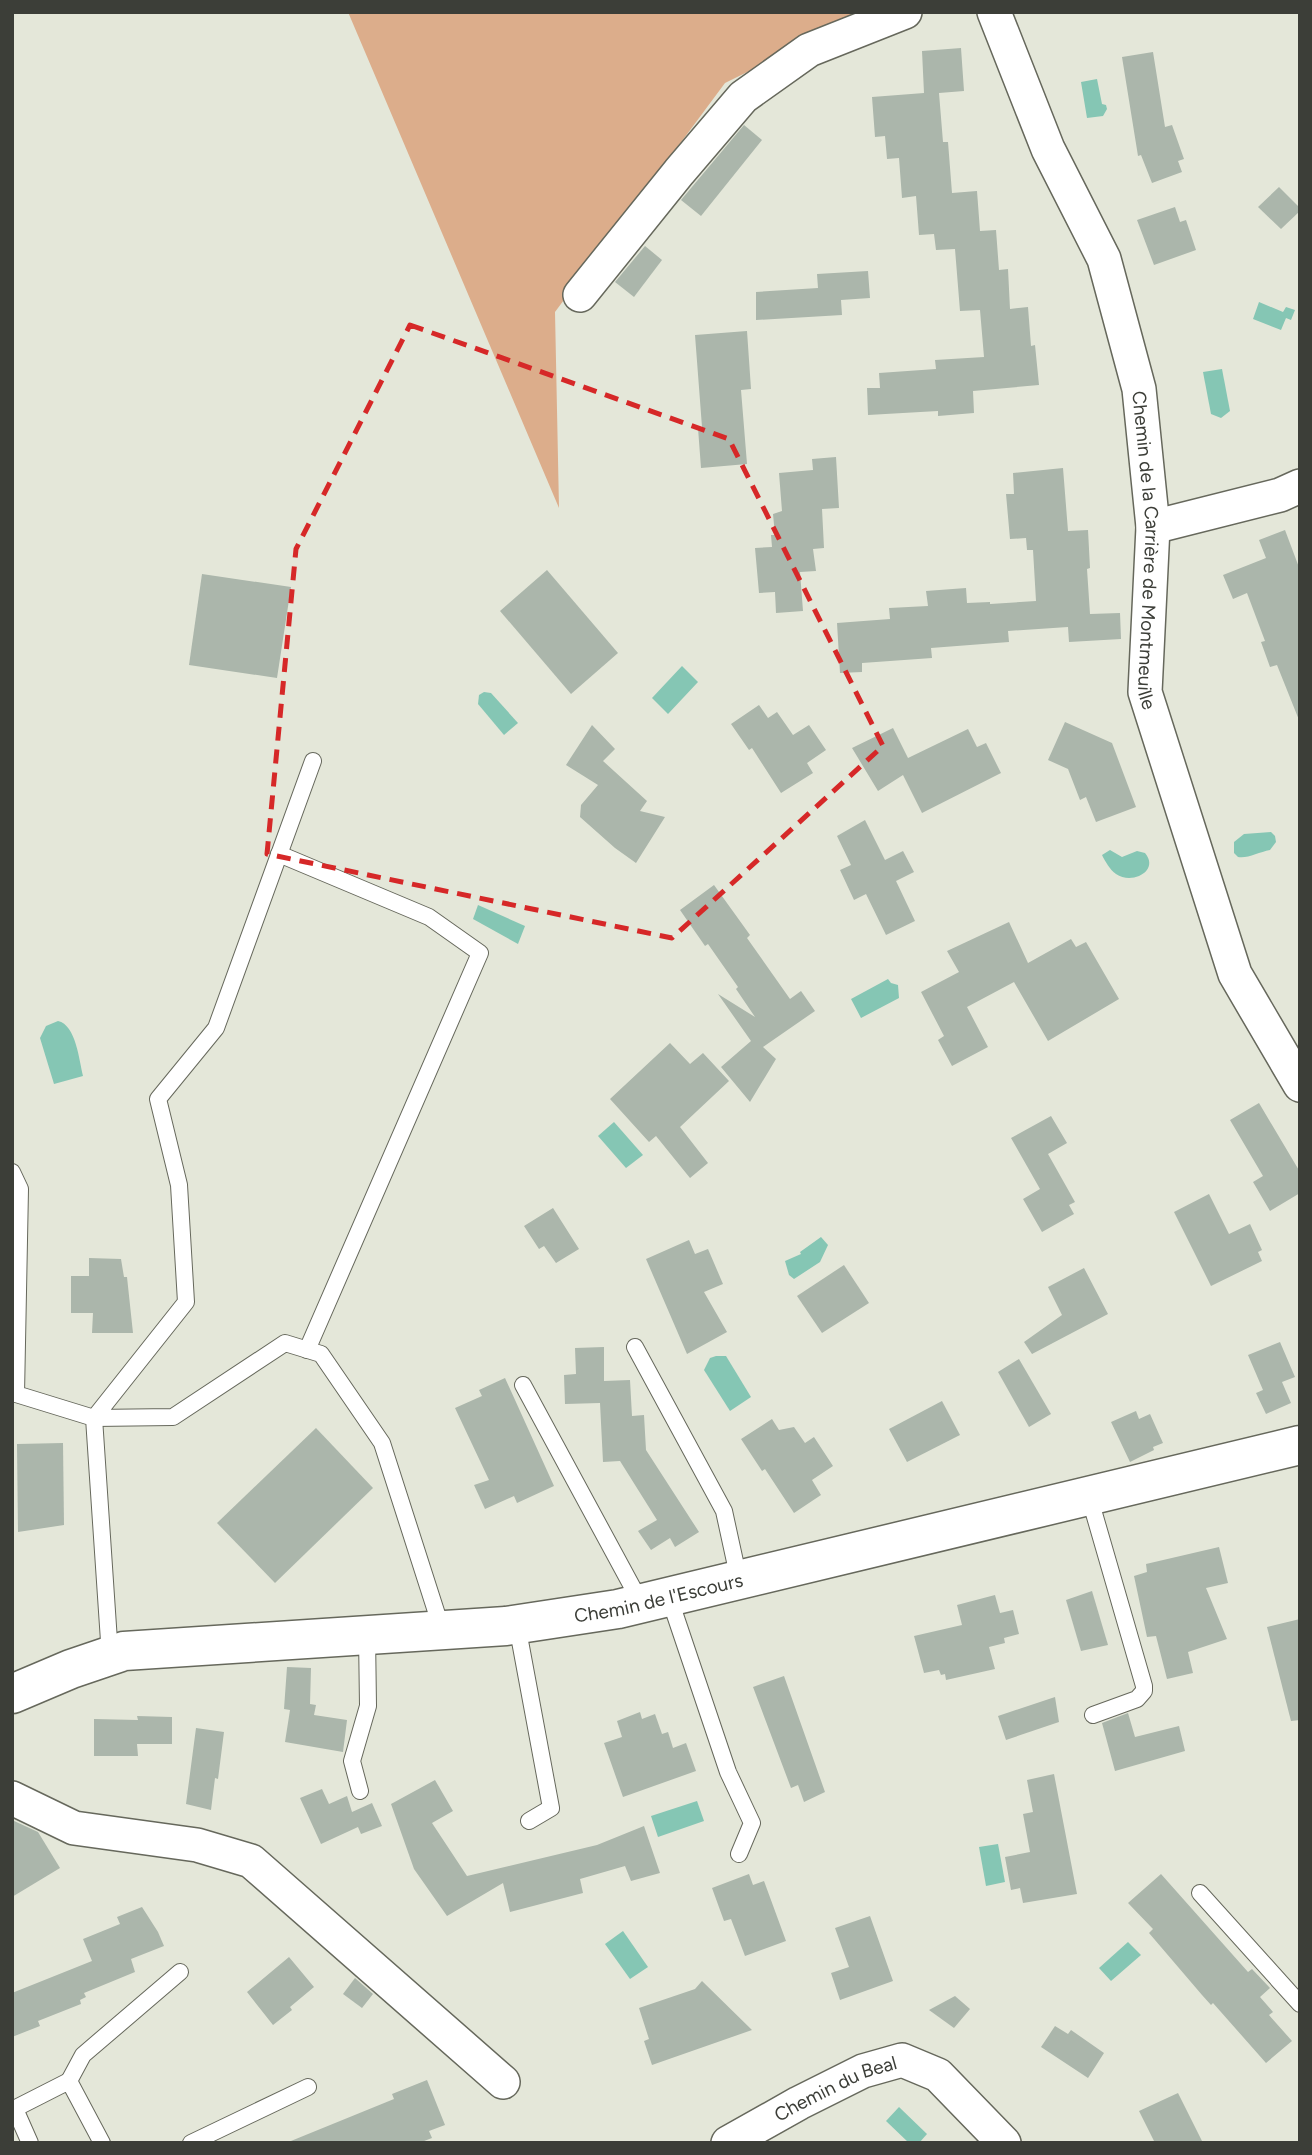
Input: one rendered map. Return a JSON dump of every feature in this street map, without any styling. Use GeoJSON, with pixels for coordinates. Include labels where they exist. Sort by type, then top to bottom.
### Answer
{"type":"FeatureCollection","features":[{"type":"Feature","properties":{"kind":"street"},"geometry":{"type":"LineString","coordinates":[[580,295],[678,172],[743,97],[809,50],[905,12]]}},
{"type":"Feature","properties":{"kind":"street","name":"Chemin de la Carrière de Montmeuille"},"geometry":{"type":"LineString","coordinates":[[994,12],[1048,149],[1104,259],[1139,389],[1153,527],[1145,692],[1235,974],[1300,1085]]}},
{"type":"Feature","properties":{"kind":"street"},"geometry":{"type":"LineString","coordinates":[[1153,527],[1280,495],[1300,486]]}},
{"type":"Feature","properties":{"kind":"street","name":"Chemin de l'Escours"},"geometry":{"type":"LineString","coordinates":[[12,1694],[71,1669],[124,1651],[517,1625],[618,1609],[1300,1445]]}},
{"type":"Feature","properties":{"kind":"street"},"geometry":{"type":"LineString","coordinates":[[12,1798],[74,1828],[197,1845],[251,1861],[503,2082]]}},
{"type":"Feature","properties":{"kind":"street","name":"Chemin du Beal"},"geometry":{"type":"LineString","coordinates":[[728,2143],[863,2071],[902,2060],[938,2075],[1004,2143]]}},
{"type":"Feature","properties":{"kind":"lane"},"geometry":{"type":"LineString","coordinates":[[110,1656],[94,1418],[186,1302],[179,1185],[158,1099],[216,1028],[313,761]]}},
{"type":"Feature","properties":{"kind":"lane"},"geometry":{"type":"LineString","coordinates":[[279,853],[429,917],[480,953],[307,1350]]}},
{"type":"Feature","properties":{"kind":"lane"},"geometry":{"type":"LineString","coordinates":[[12,1172],[19,1189],[16,1394],[94,1418],[173,1417],[285,1343],[321,1354],[382,1443],[442,1630]]}},
{"type":"Feature","properties":{"kind":"lane"},"geometry":{"type":"LineString","coordinates":[[635,1347],[724,1511],[739,1580]]}},
{"type":"Feature","properties":{"kind":"lane"},"geometry":{"type":"LineString","coordinates":[[523,1385],[655,1600],[752,1823],[739,1854]]}},
{"type":"Feature","properties":{"kind":"lane"},"geometry":{"type":"LineString","coordinates":[[1089,1496],[1144,1686],[1144,1691],[1136,1699],[1093,1715]]}},
{"type":"Feature","properties":{"kind":"lane"},"geometry":{"type":"LineString","coordinates":[[517,1625],[551,1808],[529,1821]]}},
{"type":"Feature","properties":{"kind":"lane"},"geometry":{"type":"LineString","coordinates":[[360,1791],[352,1761],[368,1706],[368,1635]]}},
{"type":"Feature","properties":{"kind":"lane"},"geometry":{"type":"LineString","coordinates":[[1200,1893],[1300,2004]]}},
{"type":"Feature","properties":{"kind":"lane"},"geometry":{"type":"LineString","coordinates":[[30,2143],[13,2110],[69,2081],[83,2056],[180,1972]]}},
{"type":"Feature","properties":{"kind":"lane"},"geometry":{"type":"LineString","coordinates":[[69,2081],[102,2143]]}},
{"type":"Feature","properties":{"kind":"lane"},"geometry":{"type":"LineString","coordinates":[[191,2143],[308,2087]]}},
{"type":"Feature","properties":{"kind":"highlighted area"},"geometry":{"type":"Polygon","coordinates":[[[410,325],[729,439],[883,746],[672,938],[267,854],[296,549],[410,325]]]}},
{"type":"Feature","properties":{"kind":"shaded area"},"geometry":{"type":"Polygon","coordinates":[[[348,12],[868,12],[725,83],[555,312],[559,508],[348,12]]]}},
{"type":"Feature","properties":{"kind":"water"},"geometry":{"type":"Polygon","coordinates":[[[1097,79],[1102,104],[1106,105],[1107,109],[1103,116],[1087,118],[1081,82],[1097,79]]]}},
{"type":"Feature","properties":{"kind":"water"},"geometry":{"type":"Polygon","coordinates":[[[1259,302],[1283,312],[1286,307],[1295,310],[1291,320],[1286,318],[1281,330],[1253,319],[1259,302]]]}},
{"type":"Feature","properties":{"kind":"water"},"geometry":{"type":"Polygon","coordinates":[[[1222,369],[1230,411],[1221,418],[1211,414],[1203,372],[1222,369]]]}},
{"type":"Feature","properties":{"kind":"water"},"geometry":{"type":"Polygon","coordinates":[[[682,666],[698,682],[668,714],[652,698],[682,666]]]}},
{"type":"Feature","properties":{"kind":"water"},"geometry":{"type":"Polygon","coordinates":[[[484,692],[491,693],[518,723],[504,735],[478,704],[479,695],[484,692]]]}},
{"type":"Feature","properties":{"kind":"water"},"geometry":{"type":"Polygon","coordinates":[[[1271,832],[1276,842],[1270,850],[1242,857],[1234,853],[1234,842],[1244,834],[1271,832]]]}},
{"type":"Feature","properties":{"kind":"water"},"geometry":{"type":"Polygon","coordinates":[[[1110,850],[1122,857],[1137,851],[1145,853],[1149,860],[1147,870],[1129,878],[1116,874],[1102,855],[1110,850]]]}},
{"type":"Feature","properties":{"kind":"water"},"geometry":{"type":"Polygon","coordinates":[[[478,905],[525,926],[518,944],[473,919],[478,905]]]}},
{"type":"Feature","properties":{"kind":"water"},"geometry":{"type":"Polygon","coordinates":[[[888,979],[898,985],[899,998],[861,1018],[851,999],[888,979]]]}},
{"type":"Feature","properties":{"kind":"water"},"geometry":{"type":"Polygon","coordinates":[[[58,1021],[69,1029],[73,1036],[83,1076],[54,1084],[40,1038],[46,1026],[58,1021]]]}},
{"type":"Feature","properties":{"kind":"water"},"geometry":{"type":"Polygon","coordinates":[[[614,1122],[643,1155],[626,1168],[598,1136],[614,1122]]]}},
{"type":"Feature","properties":{"kind":"water"},"geometry":{"type":"Polygon","coordinates":[[[821,1237],[828,1245],[820,1262],[794,1279],[789,1275],[785,1261],[801,1254],[800,1252],[821,1237]]]}},
{"type":"Feature","properties":{"kind":"water"},"geometry":{"type":"Polygon","coordinates":[[[726,1356],[751,1397],[730,1411],[704,1370],[710,1358],[726,1356]]]}},
{"type":"Feature","properties":{"kind":"water"},"geometry":{"type":"Polygon","coordinates":[[[697,1801],[704,1821],[658,1837],[651,1816],[697,1801]]]}},
{"type":"Feature","properties":{"kind":"water"},"geometry":{"type":"Polygon","coordinates":[[[998,1844],[1005,1882],[986,1886],[979,1847],[998,1844]]]}},
{"type":"Feature","properties":{"kind":"water"},"geometry":{"type":"Polygon","coordinates":[[[623,1931],[648,1967],[630,1979],[605,1944],[623,1931]]]}},
{"type":"Feature","properties":{"kind":"water"},"geometry":{"type":"Polygon","coordinates":[[[1128,1942],[1141,1955],[1111,1981],[1099,1968],[1128,1942]]]}},
{"type":"Feature","properties":{"kind":"water"},"geometry":{"type":"Polygon","coordinates":[[[899,2107],[927,2134],[919,2143],[909,2143],[886,2121],[899,2107]]]}},
{"type":"Feature","properties":{"kind":"building"},"geometry":{"type":"Polygon","coordinates":[[[961,48],[964,91],[939,93],[943,142],[948,142],[952,193],[977,191],[980,231],[996,230],[999,270],[1008,269],[1010,309],[1028,307],[1031,346],[1035,345],[1039,385],[973,391],[974,413],[938,416],[938,411],[868,415],[867,388],[880,388],[879,373],[936,369],[935,360],[984,357],[980,310],[960,311],[955,249],[936,250],[934,234],[919,235],[916,196],[902,198],[899,158],[887,159],[885,136],[875,137],[872,97],[924,93],[922,51],[961,48]]]}},
{"type":"Feature","properties":{"kind":"building"},"geometry":{"type":"Polygon","coordinates":[[[1153,52],[1165,127],[1172,125],[1184,159],[1178,161],[1182,172],[1152,183],[1141,155],[1138,156],[1122,57],[1153,52]]]}},
{"type":"Feature","properties":{"kind":"building"},"geometry":{"type":"Polygon","coordinates":[[[744,125],[762,140],[701,216],[681,200],[744,125]]]}},
{"type":"Feature","properties":{"kind":"building"},"geometry":{"type":"Polygon","coordinates":[[[1279,187],[1300,208],[1281,229],[1258,207],[1279,187]]]}},
{"type":"Feature","properties":{"kind":"building"},"geometry":{"type":"Polygon","coordinates":[[[1175,207],[1180,222],[1186,220],[1196,250],[1154,265],[1137,220],[1175,207]]]}},
{"type":"Feature","properties":{"kind":"building"},"geometry":{"type":"Polygon","coordinates":[[[645,246],[662,260],[634,297],[615,282],[645,246]]]}},
{"type":"Feature","properties":{"kind":"building"},"geometry":{"type":"Polygon","coordinates":[[[868,271],[870,298],[841,300],[842,315],[756,320],[756,292],[818,288],[817,274],[868,271]]]}},
{"type":"Feature","properties":{"kind":"building"},"geometry":{"type":"Polygon","coordinates":[[[747,331],[751,389],[741,390],[747,464],[701,468],[698,428],[702,427],[695,335],[747,331]]]}},
{"type":"Feature","properties":{"kind":"building"},"geometry":{"type":"Polygon","coordinates":[[[836,457],[839,508],[822,509],[824,548],[813,549],[816,571],[800,572],[803,611],[776,613],[775,592],[759,593],[755,548],[772,547],[771,535],[775,535],[773,514],[782,511],[779,473],[813,470],[812,459],[836,457]]]}},
{"type":"Feature","properties":{"kind":"building"},"geometry":{"type":"Polygon","coordinates":[[[1063,468],[1068,531],[1088,530],[1090,614],[1120,613],[1121,639],[1069,642],[1068,627],[1008,631],[1009,642],[931,648],[932,658],[862,663],[862,672],[840,673],[837,623],[890,619],[889,608],[928,606],[926,591],[966,588],[967,603],[1036,601],[1033,550],[1027,550],[1026,538],[1010,539],[1006,494],[1014,494],[1013,473],[1063,468]]]}},
{"type":"Feature","properties":{"kind":"building"},"geometry":{"type":"Polygon","coordinates":[[[1285,530],[1300,570],[1299,720],[1277,665],[1270,667],[1261,642],[1265,641],[1247,593],[1233,599],[1223,575],[1266,558],[1259,540],[1285,530]]]}},
{"type":"Feature","properties":{"kind":"building"},"geometry":{"type":"Polygon","coordinates":[[[547,570],[618,653],[571,694],[500,611],[547,570]]]}},
{"type":"Feature","properties":{"kind":"building"},"geometry":{"type":"Polygon","coordinates":[[[202,574],[291,587],[277,678],[189,665],[202,574]]]}},
{"type":"Feature","properties":{"kind":"building"},"geometry":{"type":"Polygon","coordinates":[[[759,705],[768,718],[777,712],[793,735],[809,725],[826,750],[807,763],[813,773],[781,793],[752,748],[749,750],[731,724],[759,705]]]}},
{"type":"Feature","properties":{"kind":"building"},"geometry":{"type":"Polygon","coordinates":[[[1065,722],[1112,743],[1136,807],[1096,822],[1086,797],[1080,800],[1068,769],[1048,760],[1065,722]]]}},
{"type":"Feature","properties":{"kind":"building"},"geometry":{"type":"Polygon","coordinates":[[[592,725],[615,749],[603,761],[647,801],[640,811],[665,817],[636,863],[580,817],[581,805],[598,785],[566,765],[592,725]]]}},
{"type":"Feature","properties":{"kind":"building"},"geometry":{"type":"Polygon","coordinates":[[[893,728],[908,758],[968,729],[977,747],[986,743],[1001,773],[922,813],[903,775],[878,791],[852,748],[893,728]]]}},
{"type":"Feature","properties":{"kind":"building"},"geometry":{"type":"Polygon","coordinates":[[[865,820],[885,860],[903,851],[914,872],[896,881],[915,921],[886,935],[866,894],[854,900],[840,870],[851,865],[837,836],[865,820]]]}},
{"type":"Feature","properties":{"kind":"building"},"geometry":{"type":"Polygon","coordinates":[[[714,885],[750,935],[747,938],[790,999],[801,991],[815,1011],[763,1047],[776,1059],[750,1102],[721,1067],[751,1041],[718,994],[755,1017],[708,944],[705,946],[680,910],[714,885]]]}},
{"type":"Feature","properties":{"kind":"building"},"geometry":{"type":"Polygon","coordinates":[[[1009,922],[1028,963],[1071,939],[1076,947],[1086,942],[1119,999],[1048,1041],[1014,982],[967,1007],[988,1047],[952,1066],[938,1040],[944,1036],[921,992],[959,972],[947,951],[1009,922]]]}},
{"type":"Feature","properties":{"kind":"building"},"geometry":{"type":"Polygon","coordinates":[[[670,1043],[690,1064],[703,1053],[729,1081],[680,1127],[708,1163],[690,1178],[656,1136],[649,1142],[610,1099],[670,1043]]]}},
{"type":"Feature","properties":{"kind":"building"},"geometry":{"type":"Polygon","coordinates":[[[1259,1103],[1300,1172],[1300,1193],[1270,1211],[1253,1182],[1263,1176],[1230,1120],[1259,1103]]]}},
{"type":"Feature","properties":{"kind":"building"},"geometry":{"type":"Polygon","coordinates":[[[1051,1116],[1067,1143],[1048,1154],[1075,1202],[1069,1205],[1074,1214],[1042,1232],[1023,1199],[1040,1189],[1011,1138],[1051,1116]]]}},
{"type":"Feature","properties":{"kind":"building"},"geometry":{"type":"Polygon","coordinates":[[[1209,1194],[1229,1234],[1250,1224],[1262,1250],[1258,1252],[1262,1261],[1211,1286],[1174,1212],[1209,1194]]]}},
{"type":"Feature","properties":{"kind":"building"},"geometry":{"type":"Polygon","coordinates":[[[553,1208],[579,1249],[556,1263],[544,1246],[539,1249],[524,1226],[553,1208]]]}},
{"type":"Feature","properties":{"kind":"building"},"geometry":{"type":"Polygon","coordinates":[[[689,1240],[695,1254],[708,1249],[723,1284],[704,1292],[727,1332],[687,1354],[646,1259],[689,1240]]]}},
{"type":"Feature","properties":{"kind":"building"},"geometry":{"type":"Polygon","coordinates":[[[89,1258],[121,1259],[124,1277],[127,1277],[133,1333],[92,1333],[93,1313],[71,1313],[71,1276],[89,1276],[89,1258]]]}},
{"type":"Feature","properties":{"kind":"building"},"geometry":{"type":"Polygon","coordinates":[[[844,1265],[869,1303],[822,1333],[797,1296],[844,1265]]]}},
{"type":"Feature","properties":{"kind":"building"},"geometry":{"type":"Polygon","coordinates":[[[1084,1268],[1108,1314],[1032,1354],[1024,1342],[1062,1315],[1048,1287],[1084,1268]]]}},
{"type":"Feature","properties":{"kind":"building"},"geometry":{"type":"Polygon","coordinates":[[[1280,1342],[1295,1377],[1282,1382],[1291,1403],[1266,1414],[1256,1393],[1263,1390],[1248,1355],[1280,1342]]]}},
{"type":"Feature","properties":{"kind":"building"},"geometry":{"type":"Polygon","coordinates":[[[604,1347],[604,1381],[630,1380],[632,1416],[644,1415],[646,1450],[699,1532],[675,1547],[670,1538],[651,1550],[638,1531],[657,1520],[620,1461],[603,1462],[600,1403],[565,1404],[564,1375],[576,1374],[575,1348],[604,1347]]]}},
{"type":"Feature","properties":{"kind":"building"},"geometry":{"type":"Polygon","coordinates":[[[1019,1359],[1051,1414],[1029,1427],[998,1372],[1019,1359]]]}},
{"type":"Feature","properties":{"kind":"building"},"geometry":{"type":"Polygon","coordinates":[[[505,1378],[554,1486],[517,1503],[514,1496],[485,1509],[474,1485],[489,1480],[455,1408],[482,1396],[479,1390],[505,1378]]]}},
{"type":"Feature","properties":{"kind":"building"},"geometry":{"type":"Polygon","coordinates":[[[942,1401],[960,1435],[907,1462],[889,1429],[942,1401]]]}},
{"type":"Feature","properties":{"kind":"building"},"geometry":{"type":"Polygon","coordinates":[[[1136,1411],[1139,1419],[1150,1414],[1163,1443],[1130,1462],[1111,1422],[1136,1411]]]}},
{"type":"Feature","properties":{"kind":"building"},"geometry":{"type":"Polygon","coordinates":[[[772,1419],[779,1430],[794,1427],[805,1443],[814,1437],[833,1466],[812,1480],[821,1495],[794,1513],[741,1439],[772,1419]]]}},
{"type":"Feature","properties":{"kind":"building"},"geometry":{"type":"Polygon","coordinates":[[[316,1428],[373,1488],[275,1583],[217,1523],[316,1428]]]}},
{"type":"Feature","properties":{"kind":"building"},"geometry":{"type":"Polygon","coordinates":[[[63,1443],[64,1525],[18,1532],[17,1444],[63,1443]]]}},
{"type":"Feature","properties":{"kind":"building"},"geometry":{"type":"Polygon","coordinates":[[[1219,1547],[1228,1583],[1206,1588],[1227,1639],[1188,1652],[1193,1673],[1167,1679],[1156,1636],[1147,1637],[1134,1576],[1147,1572],[1146,1564],[1219,1547]]]}},
{"type":"Feature","properties":{"kind":"building"},"geometry":{"type":"Polygon","coordinates":[[[1092,1591],[1108,1645],[1081,1651],[1066,1600],[1092,1591]]]}},
{"type":"Feature","properties":{"kind":"building"},"geometry":{"type":"Polygon","coordinates":[[[995,1595],[1000,1613],[1013,1610],[1019,1634],[1004,1638],[1005,1643],[989,1647],[995,1669],[946,1680],[945,1674],[941,1675],[939,1670],[924,1673],[914,1636],[962,1625],[957,1605],[995,1595]]]}},
{"type":"Feature","properties":{"kind":"building"},"geometry":{"type":"Polygon","coordinates":[[[1300,1619],[1300,1720],[1291,1721],[1267,1627],[1300,1619]]]}},
{"type":"Feature","properties":{"kind":"building"},"geometry":{"type":"Polygon","coordinates":[[[287,1667],[311,1668],[310,1704],[316,1705],[314,1715],[347,1720],[343,1752],[285,1742],[290,1710],[284,1709],[287,1667]]]}},
{"type":"Feature","properties":{"kind":"building"},"geometry":{"type":"Polygon","coordinates":[[[784,1676],[825,1792],[804,1802],[798,1785],[791,1788],[753,1687],[784,1676]]]}},
{"type":"Feature","properties":{"kind":"building"},"geometry":{"type":"Polygon","coordinates":[[[1055,1697],[1059,1722],[1006,1740],[998,1716],[1055,1697]]]}},
{"type":"Feature","properties":{"kind":"building"},"geometry":{"type":"Polygon","coordinates":[[[640,1712],[642,1719],[655,1714],[662,1734],[668,1732],[673,1748],[686,1743],[696,1771],[623,1797],[604,1743],[622,1737],[617,1721],[640,1712]]]}},
{"type":"Feature","properties":{"kind":"building"},"geometry":{"type":"Polygon","coordinates":[[[1128,1713],[1135,1737],[1179,1726],[1185,1751],[1115,1771],[1102,1723],[1128,1713]]]}},
{"type":"Feature","properties":{"kind":"building"},"geometry":{"type":"Polygon","coordinates":[[[137,1716],[172,1717],[172,1744],[137,1744],[138,1756],[94,1756],[94,1719],[138,1720],[137,1716]]]}},
{"type":"Feature","properties":{"kind":"building"},"geometry":{"type":"Polygon","coordinates":[[[196,1728],[224,1732],[211,1810],[186,1804],[196,1728]]]}},
{"type":"Feature","properties":{"kind":"building"},"geometry":{"type":"Polygon","coordinates":[[[1054,1774],[1077,1894],[1023,1903],[1020,1888],[1011,1890],[1005,1857],[1030,1852],[1023,1814],[1033,1812],[1027,1780],[1054,1774]]]}},
{"type":"Feature","properties":{"kind":"building"},"geometry":{"type":"Polygon","coordinates":[[[435,1780],[453,1811],[432,1823],[467,1876],[597,1845],[644,1826],[660,1873],[631,1881],[625,1866],[580,1879],[583,1893],[510,1912],[503,1883],[447,1916],[414,1869],[391,1804],[435,1780]]]}},
{"type":"Feature","properties":{"kind":"building"},"geometry":{"type":"Polygon","coordinates":[[[322,1789],[329,1804],[347,1796],[352,1812],[372,1803],[382,1826],[361,1834],[358,1827],[321,1844],[300,1798],[322,1789]]]}},
{"type":"Feature","properties":{"kind":"building"},"geometry":{"type":"Polygon","coordinates":[[[12,1820],[38,1832],[60,1868],[12,1897],[12,1820]]]}},
{"type":"Feature","properties":{"kind":"building"},"geometry":{"type":"Polygon","coordinates":[[[749,1874],[753,1885],[764,1881],[786,1941],[745,1956],[731,1919],[724,1921],[712,1888],[749,1874]]]}},
{"type":"Feature","properties":{"kind":"building"},"geometry":{"type":"Polygon","coordinates":[[[1161,1874],[1248,1972],[1252,1969],[1270,1988],[1260,1997],[1273,2012],[1269,2015],[1292,2041],[1266,2063],[1213,2003],[1211,2005],[1202,1995],[1149,1933],[1153,1929],[1128,1903],[1161,1874]]]}},
{"type":"Feature","properties":{"kind":"building"},"geometry":{"type":"Polygon","coordinates":[[[142,1907],[164,1946],[131,1959],[135,1972],[84,1993],[86,1997],[80,2000],[81,2004],[38,2021],[40,2026],[12,2037],[12,1993],[92,1961],[83,1939],[120,1924],[117,1917],[142,1907]]]}},
{"type":"Feature","properties":{"kind":"building"},"geometry":{"type":"Polygon","coordinates":[[[870,1916],[893,1981],[840,2000],[831,1973],[849,1967],[835,1928],[870,1916]]]}},
{"type":"Feature","properties":{"kind":"building"},"geometry":{"type":"Polygon","coordinates":[[[289,1957],[314,1987],[273,2025],[247,1992],[289,1957]]]}},
{"type":"Feature","properties":{"kind":"building"},"geometry":{"type":"Polygon","coordinates":[[[355,1978],[373,1994],[362,2008],[343,1994],[355,1978]]]}},
{"type":"Feature","properties":{"kind":"building"},"geometry":{"type":"Polygon","coordinates":[[[702,1981],[752,2030],[652,2065],[644,2041],[649,2039],[639,2008],[695,1989],[702,1981]]]}},
{"type":"Feature","properties":{"kind":"building"},"geometry":{"type":"Polygon","coordinates":[[[955,1996],[970,2009],[954,2028],[929,2010],[955,1996]]]}},
{"type":"Feature","properties":{"kind":"building"},"geometry":{"type":"Polygon","coordinates":[[[1055,2026],[1068,2034],[1071,2030],[1104,2053],[1088,2078],[1041,2047],[1055,2026]]]}},
{"type":"Feature","properties":{"kind":"building"},"geometry":{"type":"Polygon","coordinates":[[[427,2080],[445,2125],[429,2131],[432,2138],[419,2143],[286,2143],[394,2099],[392,2094],[427,2080]]]}},
{"type":"Feature","properties":{"kind":"building"},"geometry":{"type":"Polygon","coordinates":[[[1178,2093],[1203,2143],[1155,2143],[1139,2111],[1178,2093]]]}}]}
